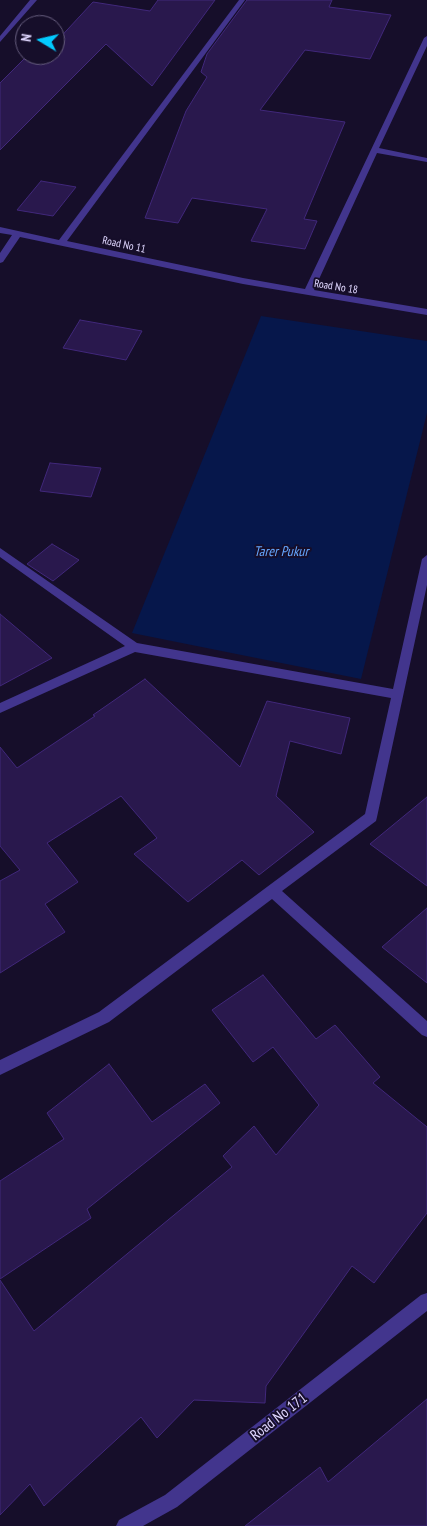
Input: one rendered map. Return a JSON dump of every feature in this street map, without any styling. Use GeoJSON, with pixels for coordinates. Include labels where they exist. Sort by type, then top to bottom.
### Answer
{"type":"FeatureCollection","features":[{"type":"Feature","properties":{"kind":"street"},"geometry":{"type":"LineString","coordinates":[[0,40],[34,0]]}},
{"type":"Feature","properties":{"kind":"street"},"geometry":{"type":"LineString","coordinates":[[61,243],[242,0]]}},
{"type":"Feature","properties":{"kind":"street"},"geometry":{"type":"LineString","coordinates":[[308,293],[427,38]]}},
{"type":"Feature","properties":{"kind":"street"},"geometry":{"type":"LineString","coordinates":[[375,150],[427,160]]}},
{"type":"Feature","properties":{"kind":"street","name":"Road No 11"},"geometry":{"type":"LineString","coordinates":[[0,230],[242,282]]}},
{"type":"Feature","properties":{"kind":"street"},"geometry":{"type":"LineString","coordinates":[[0,260],[17,234]]}},
{"type":"Feature","properties":{"kind":"street","name":"Road No 18"},"geometry":{"type":"LineString","coordinates":[[242,282],[427,312]]}},
{"type":"Feature","properties":{"kind":"street"},"geometry":{"type":"LineString","coordinates":[[0,552],[134,647],[397,694]]}},
{"type":"Feature","properties":{"kind":"street"},"geometry":{"type":"LineString","coordinates":[[0,1068],[104,1017],[371,817],[427,559]]}},
{"type":"Feature","properties":{"kind":"street"},"geometry":{"type":"LineString","coordinates":[[0,708],[134,647]]}},
{"type":"Feature","properties":{"kind":"street"},"geometry":{"type":"LineString","coordinates":[[272,891],[427,1030]]}},
{"type":"Feature","properties":{"kind":"street","name":"Road No 171"},"geometry":{"type":"LineString","coordinates":[[125,1526],[171,1501],[427,1301]]}},
{"type":"Feature","properties":{"kind":"water","name":"Tarer Pukur"},"geometry":{"type":"Polygon","coordinates":[[[261,316],[427,341],[427,413],[361,679],[132,633],[261,316]]]}},
{"type":"Feature","properties":{"kind":"building"},"geometry":{"type":"Polygon","coordinates":[[[158,0],[215,0],[152,86],[106,44],[0,150],[0,83],[18,65],[65,65],[65,32],[93,2],[150,11],[158,0]]]}},
{"type":"Feature","properties":{"kind":"building"},"geometry":{"type":"Polygon","coordinates":[[[247,0],[332,0],[329,7],[391,15],[370,59],[305,50],[260,110],[345,122],[304,219],[317,221],[305,249],[251,241],[267,209],[192,198],[178,223],[145,218],[186,111],[207,77],[201,72],[207,54],[247,0]]]}},
{"type":"Feature","properties":{"kind":"building"},"geometry":{"type":"Polygon","coordinates":[[[41,181],[76,187],[53,216],[17,210],[41,181]]]}},
{"type":"Feature","properties":{"kind":"building"},"geometry":{"type":"Polygon","coordinates":[[[80,320],[142,331],[126,360],[63,348],[80,320]]]}},
{"type":"Feature","properties":{"kind":"building"},"geometry":{"type":"Polygon","coordinates":[[[50,463],[101,468],[91,497],[40,491],[50,463]]]}},
{"type":"Feature","properties":{"kind":"building"},"geometry":{"type":"Polygon","coordinates":[[[52,544],[79,560],[53,581],[27,564],[52,544]]]}},
{"type":"Feature","properties":{"kind":"building"},"geometry":{"type":"Polygon","coordinates":[[[0,614],[52,658],[0,686],[0,614]]]}},
{"type":"Feature","properties":{"kind":"building"},"geometry":{"type":"Polygon","coordinates":[[[145,679],[240,767],[267,701],[350,718],[341,754],[290,741],[276,796],[314,832],[259,875],[242,860],[188,902],[134,854],[157,838],[121,796],[47,843],[78,882],[45,904],[65,932],[0,973],[0,881],[20,870],[0,846],[0,747],[17,768],[95,716],[93,715],[145,679]]]}},
{"type":"Feature","properties":{"kind":"building"},"geometry":{"type":"Polygon","coordinates":[[[427,797],[427,886],[370,844],[427,797]]]}},
{"type":"Feature","properties":{"kind":"building"},"geometry":{"type":"Polygon","coordinates":[[[427,908],[427,983],[382,947],[427,908]]]}},
{"type":"Feature","properties":{"kind":"building"},"geometry":{"type":"Polygon","coordinates":[[[263,975],[316,1039],[335,1025],[380,1077],[373,1083],[427,1127],[427,1213],[374,1283],[352,1266],[266,1386],[265,1403],[194,1400],[157,1438],[141,1417],[44,1506],[30,1484],[0,1515],[0,1280],[34,1331],[232,1167],[223,1156],[254,1126],[276,1155],[319,1105],[273,1047],[253,1062],[212,1010],[263,975]]]}},
{"type":"Feature","properties":{"kind":"building"},"geometry":{"type":"Polygon","coordinates":[[[109,1064],[152,1122],[205,1084],[220,1103],[87,1209],[91,1218],[0,1279],[0,1181],[64,1139],[47,1113],[109,1064]]]}},
{"type":"Feature","properties":{"kind":"building"},"geometry":{"type":"Polygon","coordinates":[[[427,1399],[427,1526],[245,1526],[320,1467],[328,1482],[427,1399]]]}}]}
